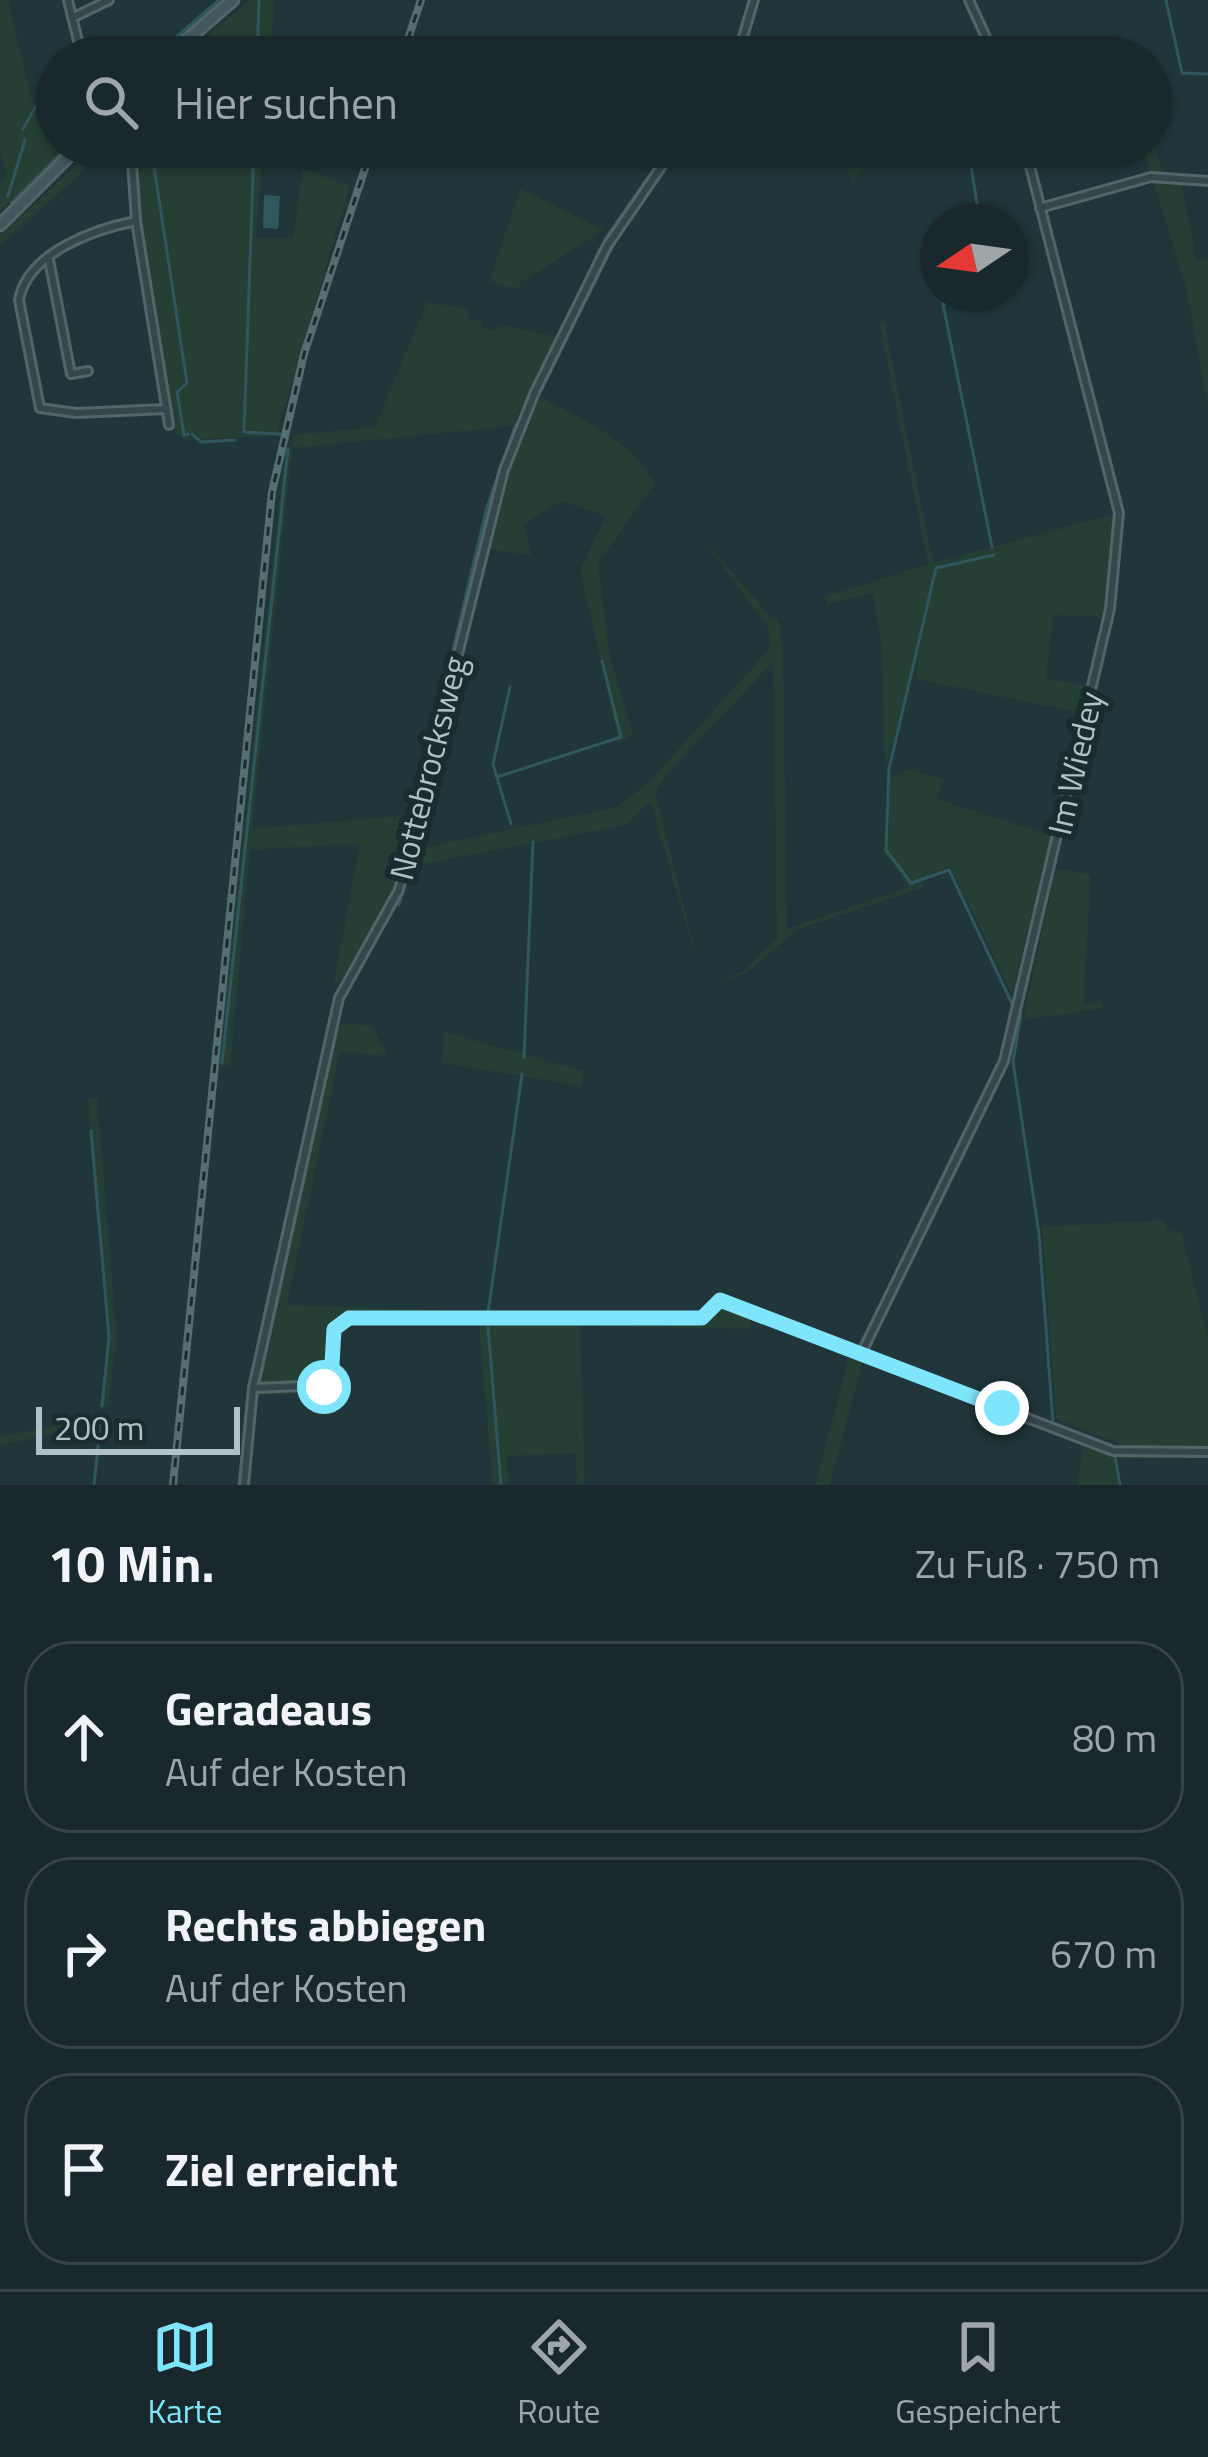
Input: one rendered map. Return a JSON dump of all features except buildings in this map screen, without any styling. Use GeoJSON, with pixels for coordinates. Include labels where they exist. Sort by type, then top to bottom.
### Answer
{"type":"FeatureCollection","features":[{"type":"Feature","properties":{"kind":"main road"},"geometry":{"type":"LineString","coordinates":[[191,36],[233,0]]}},
{"type":"Feature","properties":{"kind":"main road"},"geometry":{"type":"LineString","coordinates":[[0,225],[57,168]]}},
{"type":"Feature","properties":{"kind":"street"},"geometry":{"type":"LineString","coordinates":[[68,0],[77,36]]}},
{"type":"Feature","properties":{"kind":"street"},"geometry":{"type":"LineString","coordinates":[[72,18],[109,0]]}},
{"type":"Feature","properties":{"kind":"street"},"geometry":{"type":"LineString","coordinates":[[743,36],[754,0]]}},
{"type":"Feature","properties":{"kind":"street"},"geometry":{"type":"LineString","coordinates":[[969,0],[985,36]]}},
{"type":"Feature","properties":{"kind":"street"},"geometry":{"type":"LineString","coordinates":[[132,168],[136,221],[169,424]]}},
{"type":"Feature","properties":{"kind":"street","name":"Nottebrocksweg"},"geometry":{"type":"LineString","coordinates":[[244,1485],[254,1388],[339,998],[399,890],[504,470],[535,392],[607,246],[661,168]]}},
{"type":"Feature","properties":{"kind":"street","name":"Im Wiedey"},"geometry":{"type":"LineString","coordinates":[[860,1354],[1004,1061],[1110,608],[1119,513],[1030,168]]}},
{"type":"Feature","properties":{"kind":"street"},"geometry":{"type":"LineString","coordinates":[[1040,208],[1151,177],[1208,181]]}},
{"type":"Feature","properties":{"kind":"street"},"geometry":{"type":"LineString","coordinates":[[136,221],[86,232],[22,287],[19,300],[40,408],[76,413],[166,409]]}},
{"type":"Feature","properties":{"kind":"street"},"geometry":{"type":"LineString","coordinates":[[49,260],[71,374],[88,370]]}},
{"type":"Feature","properties":{"kind":"street"},"geometry":{"type":"LineString","coordinates":[[254,1388],[328,1385],[334,1329],[357,1317],[702,1318],[720,1300],[1113,1451],[1208,1452]]}},
{"type":"Feature","properties":{"kind":"green space"},"geometry":{"type":"Polygon","coordinates":[[[0,0],[8,0],[36,116],[36,168],[43,168],[0,212],[0,182],[7,176],[0,150],[0,0]]]}},
{"type":"Feature","properties":{"kind":"green space"},"geometry":{"type":"Polygon","coordinates":[[[250,0],[275,0],[272,36],[209,36],[250,0]]]}},
{"type":"Feature","properties":{"kind":"green space"},"geometry":{"type":"Polygon","coordinates":[[[73,168],[87,168],[0,246],[0,236],[73,168]]]}},
{"type":"Feature","properties":{"kind":"green space"},"geometry":{"type":"Polygon","coordinates":[[[140,168],[261,168],[256,239],[293,238],[303,169],[350,186],[276,436],[184,439],[175,432],[140,219],[140,168]]]}},
{"type":"Feature","properties":{"kind":"green space"},"geometry":{"type":"Polygon","coordinates":[[[870,168],[858,174],[854,185],[846,169],[870,168]]]}},
{"type":"Feature","properties":{"kind":"green space"},"geometry":{"type":"Polygon","coordinates":[[[1149,168],[1181,177],[1196,261],[1208,260],[1208,408],[1186,286],[1149,168]]]}},
{"type":"Feature","properties":{"kind":"green space"},"geometry":{"type":"Polygon","coordinates":[[[520,189],[604,230],[520,283],[518,289],[489,282],[520,189]]]}},
{"type":"Feature","properties":{"kind":"green space"},"geometry":{"type":"Polygon","coordinates":[[[427,302],[468,309],[468,318],[496,331],[498,324],[557,337],[513,426],[292,448],[252,829],[412,815],[388,906],[340,982],[334,982],[360,843],[250,850],[230,1067],[218,1066],[285,447],[292,447],[294,435],[375,427],[427,302]]]}},
{"type":"Feature","properties":{"kind":"green space"},"geometry":{"type":"Polygon","coordinates":[[[884,320],[933,563],[1114,514],[1103,617],[1053,615],[1046,679],[1088,686],[1082,713],[916,679],[919,655],[885,768],[882,653],[873,592],[827,605],[825,597],[928,564],[879,322],[884,320]]]}},
{"type":"Feature","properties":{"kind":"green space"},"geometry":{"type":"Polygon","coordinates":[[[540,397],[619,442],[655,483],[598,563],[610,657],[633,735],[619,742],[580,570],[606,516],[561,501],[524,524],[531,556],[487,548],[505,481],[540,397]]]}},
{"type":"Feature","properties":{"kind":"green space"},"geometry":{"type":"Polygon","coordinates":[[[697,531],[772,619],[778,618],[783,652],[787,929],[909,887],[882,850],[888,843],[890,777],[910,769],[942,779],[937,799],[1052,836],[1012,994],[950,866],[921,879],[923,886],[918,889],[798,929],[746,973],[709,985],[745,970],[777,938],[773,662],[664,777],[656,794],[700,972],[650,801],[626,825],[412,866],[417,849],[617,807],[651,780],[771,647],[767,626],[697,531]]]}},
{"type":"Feature","properties":{"kind":"green space"},"geometry":{"type":"Polygon","coordinates":[[[1056,868],[1091,875],[1083,1005],[1102,1003],[1103,1008],[1023,1020],[1056,868]]]}},
{"type":"Feature","properties":{"kind":"green space"},"geometry":{"type":"Polygon","coordinates":[[[339,1024],[371,1025],[388,1056],[340,1051],[287,1305],[703,1320],[722,1303],[749,1313],[751,1329],[580,1326],[585,1485],[577,1485],[576,1453],[507,1456],[508,1485],[493,1485],[479,1326],[409,1323],[408,1316],[348,1315],[332,1328],[328,1393],[259,1396],[339,1024]]]}},
{"type":"Feature","properties":{"kind":"green space"},"geometry":{"type":"Polygon","coordinates":[[[444,1032],[584,1071],[581,1086],[442,1063],[444,1032]]]}},
{"type":"Feature","properties":{"kind":"green space"},"geometry":{"type":"Polygon","coordinates":[[[97,1098],[117,1338],[108,1406],[100,1408],[108,1337],[88,1099],[97,1098]]]}},
{"type":"Feature","properties":{"kind":"green space"},"geometry":{"type":"Polygon","coordinates":[[[1164,1220],[1167,1230],[1182,1233],[1208,1340],[1208,1458],[1120,1459],[1120,1444],[1056,1418],[1042,1227],[1164,1220]]]}},
{"type":"Feature","properties":{"kind":"green space"},"geometry":{"type":"Polygon","coordinates":[[[849,1356],[863,1360],[830,1485],[816,1485],[849,1356]]]}},
{"type":"Feature","properties":{"kind":"green space"},"geometry":{"type":"Polygon","coordinates":[[[79,1421],[79,1429],[0,1445],[0,1437],[79,1421]]]}},
{"type":"Feature","properties":{"kind":"green space"},"geometry":{"type":"Polygon","coordinates":[[[1083,1444],[1114,1457],[1118,1485],[1078,1485],[1083,1444]]]}},
{"type":"Feature","properties":{"kind":"water"},"geometry":{"type":"Polygon","coordinates":[[[264,195],[280,196],[278,229],[263,228],[264,195]]]}},
{"type":"Feature","properties":{"kind":"waterway"},"geometry":{"type":"LineString","coordinates":[[177,36],[219,0]]}},
{"type":"Feature","properties":{"kind":"waterway"},"geometry":{"type":"LineString","coordinates":[[258,36],[259,0]]}},
{"type":"Feature","properties":{"kind":"waterway"},"geometry":{"type":"LineString","coordinates":[[748,7],[750,0]]}},
{"type":"Feature","properties":{"kind":"waterway"},"geometry":{"type":"LineString","coordinates":[[974,0],[984,26]]}},
{"type":"Feature","properties":{"kind":"waterway"},"geometry":{"type":"LineString","coordinates":[[1166,0],[1182,73],[1208,74]]}},
{"type":"Feature","properties":{"kind":"waterway"},"geometry":{"type":"LineString","coordinates":[[969,7],[982,36]]}},
{"type":"Feature","properties":{"kind":"waterway"},"geometry":{"type":"LineString","coordinates":[[739,36],[746,13]]}},
{"type":"Feature","properties":{"kind":"waterway"},"geometry":{"type":"LineString","coordinates":[[23,129],[36,106]]}},
{"type":"Feature","properties":{"kind":"waterway"},"geometry":{"type":"LineString","coordinates":[[8,196],[25,140]]}},
{"type":"Feature","properties":{"kind":"waterway"},"geometry":{"type":"LineString","coordinates":[[11,203],[46,168]]}},
{"type":"Feature","properties":{"kind":"waterway"},"geometry":{"type":"LineString","coordinates":[[154,168],[187,383],[177,392],[184,435],[188,434]]}},
{"type":"Feature","properties":{"kind":"waterway"},"geometry":{"type":"LineString","coordinates":[[253,168],[244,432],[280,434]]}},
{"type":"Feature","properties":{"kind":"waterway"},"geometry":{"type":"LineString","coordinates":[[605,239],[654,168]]}},
{"type":"Feature","properties":{"kind":"waterway"},"geometry":{"type":"LineString","coordinates":[[640,203],[665,168]]}},
{"type":"Feature","properties":{"kind":"waterway"},"geometry":{"type":"LineString","coordinates":[[971,168],[977,204]]}},
{"type":"Feature","properties":{"kind":"waterway"},"geometry":{"type":"LineString","coordinates":[[541,390],[618,236]]}},
{"type":"Feature","properties":{"kind":"waterway"},"geometry":{"type":"LineString","coordinates":[[578,296],[600,249]]}},
{"type":"Feature","properties":{"kind":"waterway"},"geometry":{"type":"LineString","coordinates":[[945,312],[992,547]]}},
{"type":"Feature","properties":{"kind":"waterway"},"geometry":{"type":"LineString","coordinates":[[437,717],[487,507],[516,424]]}},
{"type":"Feature","properties":{"kind":"waterway"},"geometry":{"type":"LineString","coordinates":[[192,434],[201,442],[235,440]]}},
{"type":"Feature","properties":{"kind":"waterway"},"geometry":{"type":"LineString","coordinates":[[222,1063],[288,449]]}},
{"type":"Feature","properties":{"kind":"waterway"},"geometry":{"type":"LineString","coordinates":[[994,555],[936,568],[889,769],[886,850],[911,883],[949,870],[1013,1006]]}},
{"type":"Feature","properties":{"kind":"waterway"},"geometry":{"type":"LineString","coordinates":[[497,777],[621,737],[602,661]]}},
{"type":"Feature","properties":{"kind":"waterway"},"geometry":{"type":"LineString","coordinates":[[510,687],[493,764],[511,824]]}},
{"type":"Feature","properties":{"kind":"waterway"},"geometry":{"type":"LineString","coordinates":[[429,747],[434,727]]}},
{"type":"Feature","properties":{"kind":"waterway"},"geometry":{"type":"LineString","coordinates":[[413,814],[427,758]]}},
{"type":"Feature","properties":{"kind":"waterway"},"geometry":{"type":"LineString","coordinates":[[399,905],[431,778]]}},
{"type":"Feature","properties":{"kind":"waterway"},"geometry":{"type":"LineString","coordinates":[[1014,1004],[1058,817]]}},
{"type":"Feature","properties":{"kind":"waterway"},"geometry":{"type":"LineString","coordinates":[[524,1057],[533,842]]}},
{"type":"Feature","properties":{"kind":"waterway"},"geometry":{"type":"LineString","coordinates":[[1021,1014],[1013,1062],[1039,1234],[1053,1423],[1113,1446]]}},
{"type":"Feature","properties":{"kind":"waterway"},"geometry":{"type":"LineString","coordinates":[[259,1385],[337,1029]]}},
{"type":"Feature","properties":{"kind":"waterway"},"geometry":{"type":"LineString","coordinates":[[488,1313],[522,1074]]}},
{"type":"Feature","properties":{"kind":"waterway"},"geometry":{"type":"LineString","coordinates":[[91,1131],[109,1337],[102,1406]]}},
{"type":"Feature","properties":{"kind":"waterway"},"geometry":{"type":"LineString","coordinates":[[488,1327],[501,1485]]}},
{"type":"Feature","properties":{"kind":"waterway"},"geometry":{"type":"LineString","coordinates":[[239,1485],[248,1394]]}},
{"type":"Feature","properties":{"kind":"waterway"},"geometry":{"type":"LineString","coordinates":[[253,1418],[257,1396]]}},
{"type":"Feature","properties":{"kind":"waterway"},"geometry":{"type":"LineString","coordinates":[[94,1485],[101,1420]]}},
{"type":"Feature","properties":{"kind":"waterway"},"geometry":{"type":"LineString","coordinates":[[1115,1457],[1120,1485]]}},
{"type":"Feature","properties":{"kind":"waterway"},"geometry":{"type":"LineString","coordinates":[[248,1485],[249,1463]]}},
{"type":"Feature","properties":{"kind":"railway"},"geometry":{"type":"LineString","coordinates":[[409,36],[421,0]]}},
{"type":"Feature","properties":{"kind":"railway"},"geometry":{"type":"LineString","coordinates":[[173,1485],[272,492],[304,354],[365,168]]}},
{"type":"Feature","properties":{"kind":"route"},"geometry":{"type":"LineString","coordinates":[[324,1387],[331,1382],[334,1329],[349,1318],[702,1318],[720,1300],[1002,1408]]}}]}
